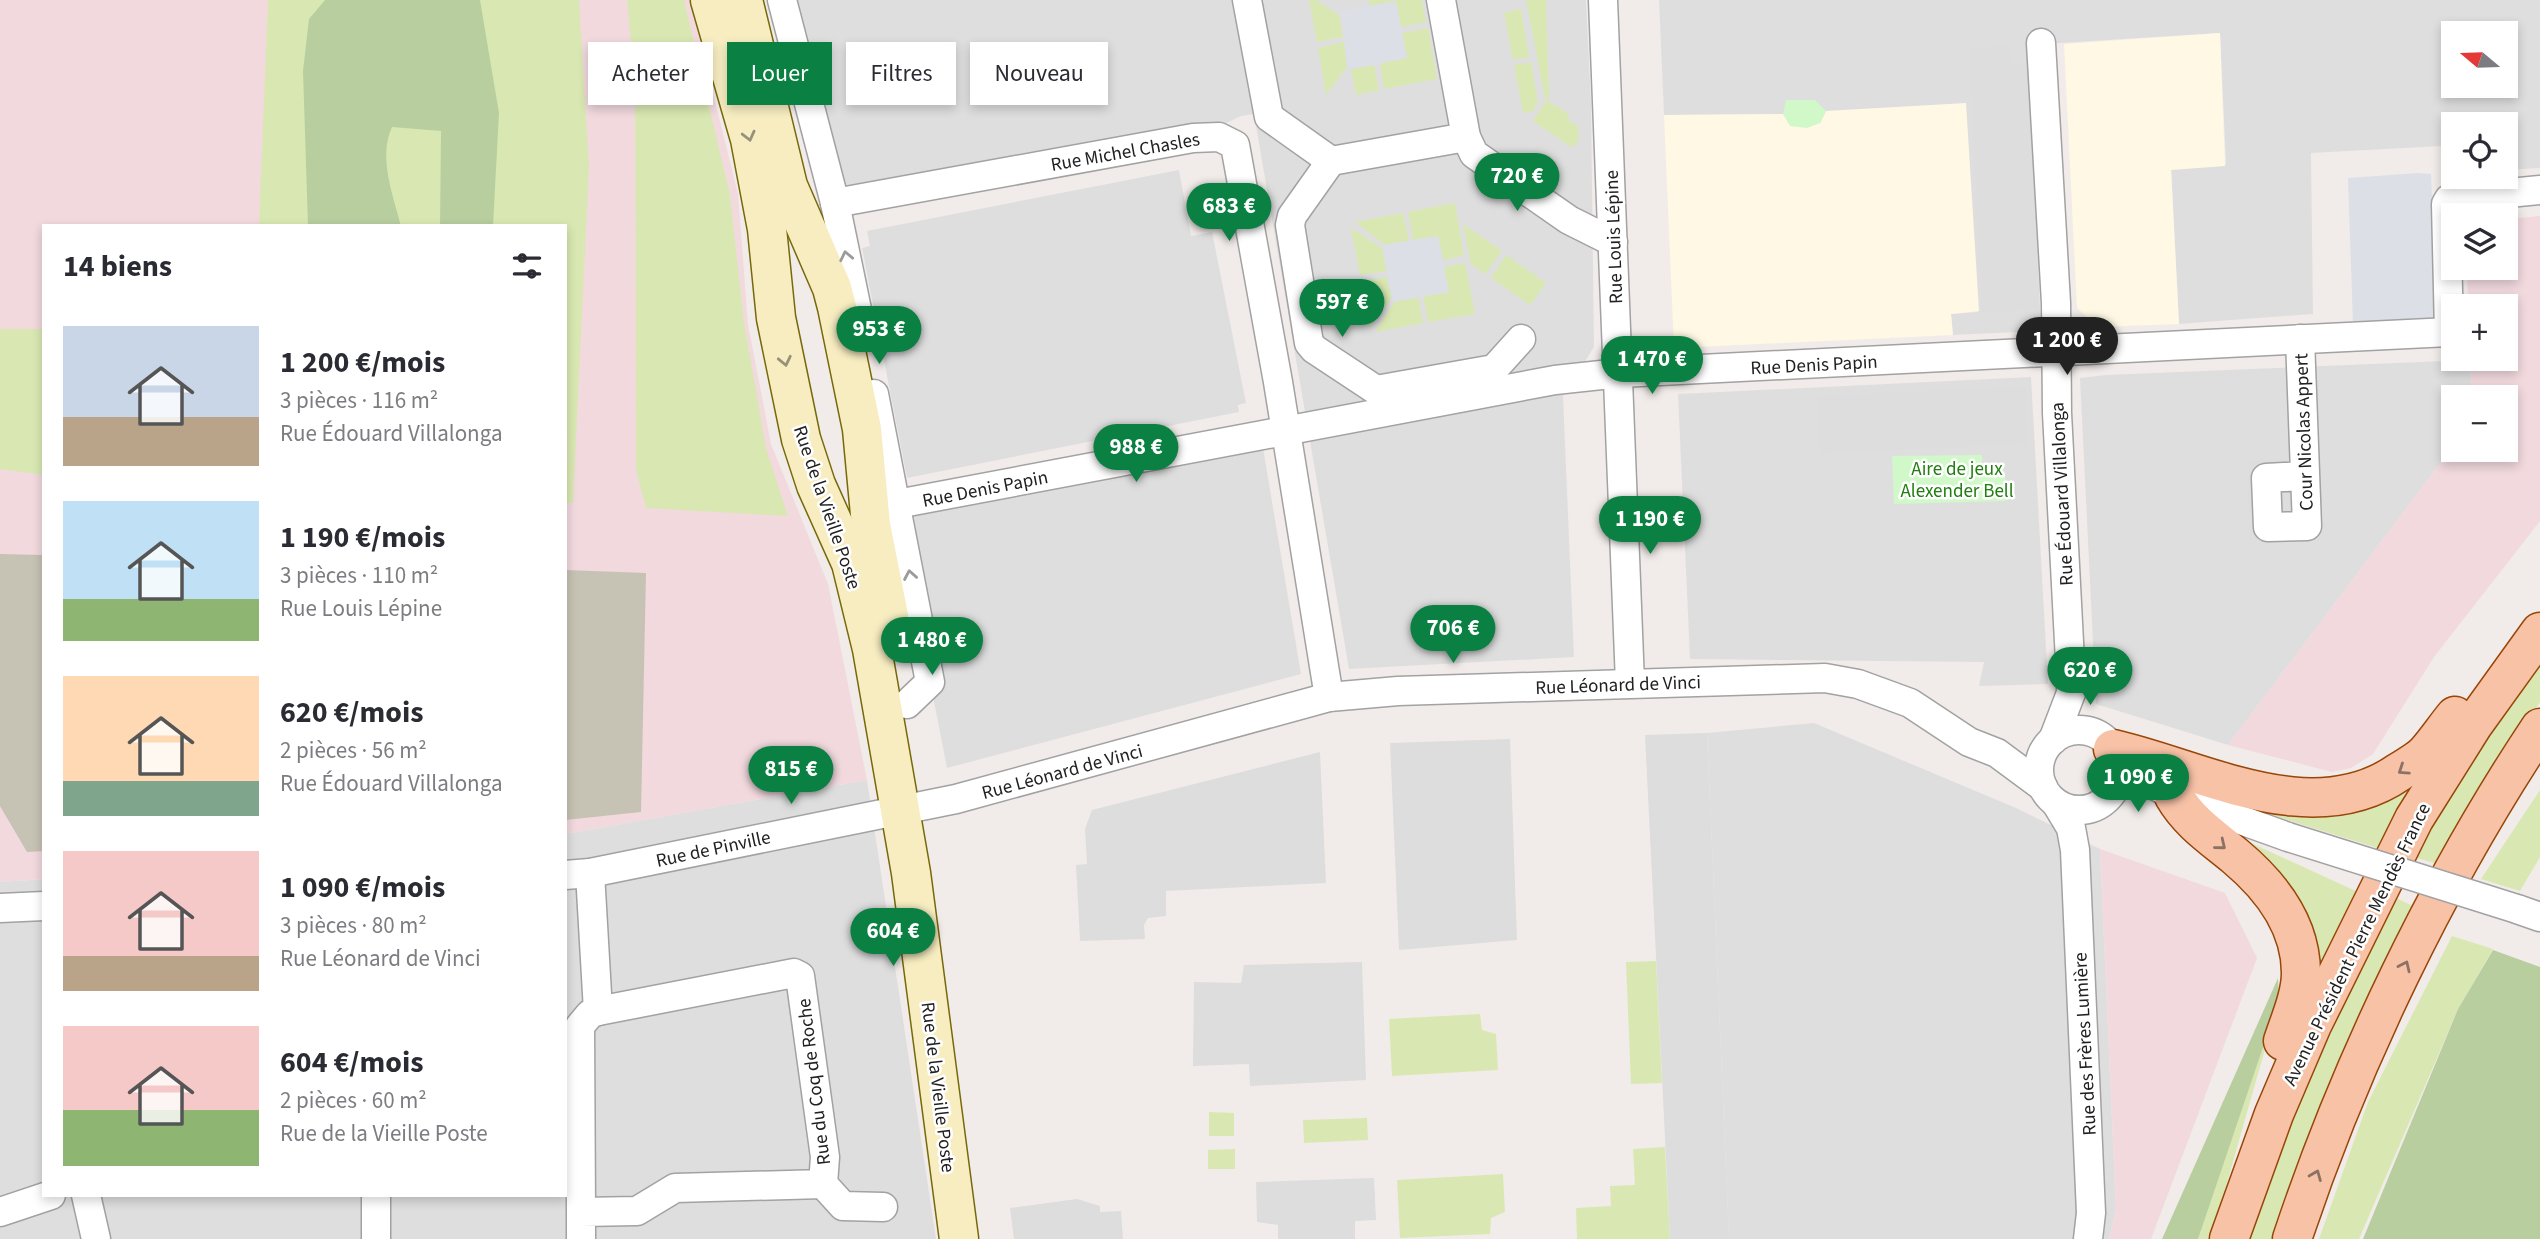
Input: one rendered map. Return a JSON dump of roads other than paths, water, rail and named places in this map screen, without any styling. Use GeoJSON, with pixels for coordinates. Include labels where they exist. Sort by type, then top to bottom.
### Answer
{"type":"FeatureCollection","features":[{"type":"Feature","properties":{"kind":"main road","name":"Rue de la Vieille Poste"},"geometry":{"type":"LineString","coordinates":[[710,0],[750,139],[767,229],[776,318],[801,439],[816,485],[851,564],[872,649],[901,810],[959,1239]]}},
{"type":"Feature","properties":{"kind":"main road","name":"Rue de la Vieille Poste"},"geometry":{"type":"LineString","coordinates":[[743,0],[788,186],[832,288],[862,429],[889,516],[907,704],[915,751],[901,810]]}},
{"type":"Feature","properties":{"kind":"main road"},"geometry":{"type":"LineString","coordinates":[[2111,751],[2209,780],[2295,797],[2328,798],[2376,788],[2424,755],[2525,623],[2540,619]]}},
{"type":"Feature","properties":{"kind":"main road","name":"Avenue Président Pierre Mendès France"},"geometry":{"type":"LineString","coordinates":[[2229,1239],[2242,1196],[2312,1025],[2414,819],[2473,725],[2540,632]]}},
{"type":"Feature","properties":{"kind":"main road"},"geometry":{"type":"LineString","coordinates":[[2292,1239],[2367,1047],[2413,949],[2494,803],[2540,728]]}},
{"type":"Feature","properties":{"kind":"main road"},"geometry":{"type":"LineString","coordinates":[[2494,803],[2518,793],[2540,760]]}},
{"type":"Feature","properties":{"kind":"main road"},"geometry":{"type":"LineString","coordinates":[[2166,792],[2185,815],[2261,879],[2280,904],[2298,948],[2301,974],[2298,992],[2257,1119],[2242,1196]]}},
{"type":"Feature","properties":{"kind":"street","name":"Rue de la Vieille Poste"},"geometry":{"type":"LineString","coordinates":[[782,0],[835,203],[889,516]]}},
{"type":"Feature","properties":{"kind":"street"},"geometry":{"type":"LineString","coordinates":[[1247,0],[1269,117],[1331,161]]}},
{"type":"Feature","properties":{"kind":"street"},"geometry":{"type":"LineString","coordinates":[[1441,0],[1466,137],[1474,154],[1569,220],[1613,242]]}},
{"type":"Feature","properties":{"kind":"street","name":"Rue Louis Lépine"},"geometry":{"type":"LineString","coordinates":[[1603,0],[1620,373],[1630,683]]}},
{"type":"Feature","properties":{"kind":"street","name":"Rue Édouard Villalonga"},"geometry":{"type":"LineString","coordinates":[[2041,43],[2056,303],[2071,693],[2049,746]]}},
{"type":"Feature","properties":{"kind":"street"},"geometry":{"type":"LineString","coordinates":[[1466,137],[1331,161],[1292,216],[1290,225],[1309,342],[1314,349],[1376,390],[1494,369],[1521,339]]}},
{"type":"Feature","properties":{"kind":"street","name":"Rue Michel Chasles"},"geometry":{"type":"LineString","coordinates":[[835,203],[1193,138],[1227,139],[1235,145],[1329,697]]}},
{"type":"Feature","properties":{"kind":"street"},"geometry":{"type":"LineString","coordinates":[[788,186],[835,203],[807,234]]}},
{"type":"Feature","properties":{"kind":"street","name":"Rue Denis Papin"},"geometry":{"type":"LineString","coordinates":[[889,516],[1284,432],[1555,380],[1620,373],[2449,332],[2446,204],[2449,199],[2540,190]]}},
{"type":"Feature","properties":{"kind":"street","name":"Cour Nicolas Appert"},"geometry":{"type":"LineString","coordinates":[[2300,339],[2307,526],[2268,527],[2266,478],[2303,476]]}},
{"type":"Feature","properties":{"kind":"street","name":"Rue Léonard de Vinci"},"geometry":{"type":"LineString","coordinates":[[901,810],[973,795],[1329,697],[1630,683],[1825,678],[1858,684],[1910,703],[1969,742],[1997,753],[2050,795]]}},
{"type":"Feature","properties":{"kind":"street"},"geometry":{"type":"LineString","coordinates":[[2071,693],[2111,751],[2115,786],[2099,802]]}},
{"type":"Feature","properties":{"kind":"street"},"geometry":{"type":"LineString","coordinates":[[2166,792],[2128,790],[2099,802],[2066,808],[2050,795],[2040,763],[2049,746],[2077,730],[2111,751],[2166,792],[2288,837],[2529,913]]}},
{"type":"Feature","properties":{"kind":"street","name":"Rue Léonard de Vinci"},"geometry":{"type":"LineString","coordinates":[[1997,753],[2049,746]]}},
{"type":"Feature","properties":{"kind":"street","name":"Rue des Frères Lumière"},"geometry":{"type":"LineString","coordinates":[[2050,795],[2071,828],[2075,850],[2091,1213],[2088,1239]]}},
{"type":"Feature","properties":{"kind":"street","name":"Rue des Frères Lumière"},"geometry":{"type":"LineString","coordinates":[[2075,850],[2099,802]]}},
{"type":"Feature","properties":{"kind":"street","name":"Rue de Pinville"},"geometry":{"type":"LineString","coordinates":[[578,874],[901,810]]}},
{"type":"Feature","properties":{"kind":"street"},"geometry":{"type":"LineString","coordinates":[[578,874],[598,1011]]}},
{"type":"Feature","properties":{"kind":"street"},"geometry":{"type":"LineString","coordinates":[[0,908],[42,906]]}},
{"type":"Feature","properties":{"kind":"street","name":"Rue du Coq de Roche"},"geometry":{"type":"LineString","coordinates":[[823,1184],[675,1188],[637,1211],[581,1226],[580,1026],[590,1014],[598,1011],[794,973],[800,976],[825,1157],[823,1184],[843,1206],[883,1207]]}},
{"type":"Feature","properties":{"kind":"street"},"geometry":{"type":"LineString","coordinates":[[0,1212],[45,1197]]}},
{"type":"Feature","properties":{"kind":"street"},"geometry":{"type":"LineString","coordinates":[[86,1197],[96,1239]]}},
{"type":"Feature","properties":{"kind":"street"},"geometry":{"type":"LineString","coordinates":[[376,1197],[376,1239]]}},
{"type":"Feature","properties":{"kind":"park label","name":"Aire de jeux Alexender Bell"},"geometry":{"type":"Point","coordinates":[1957,479]}}]}
